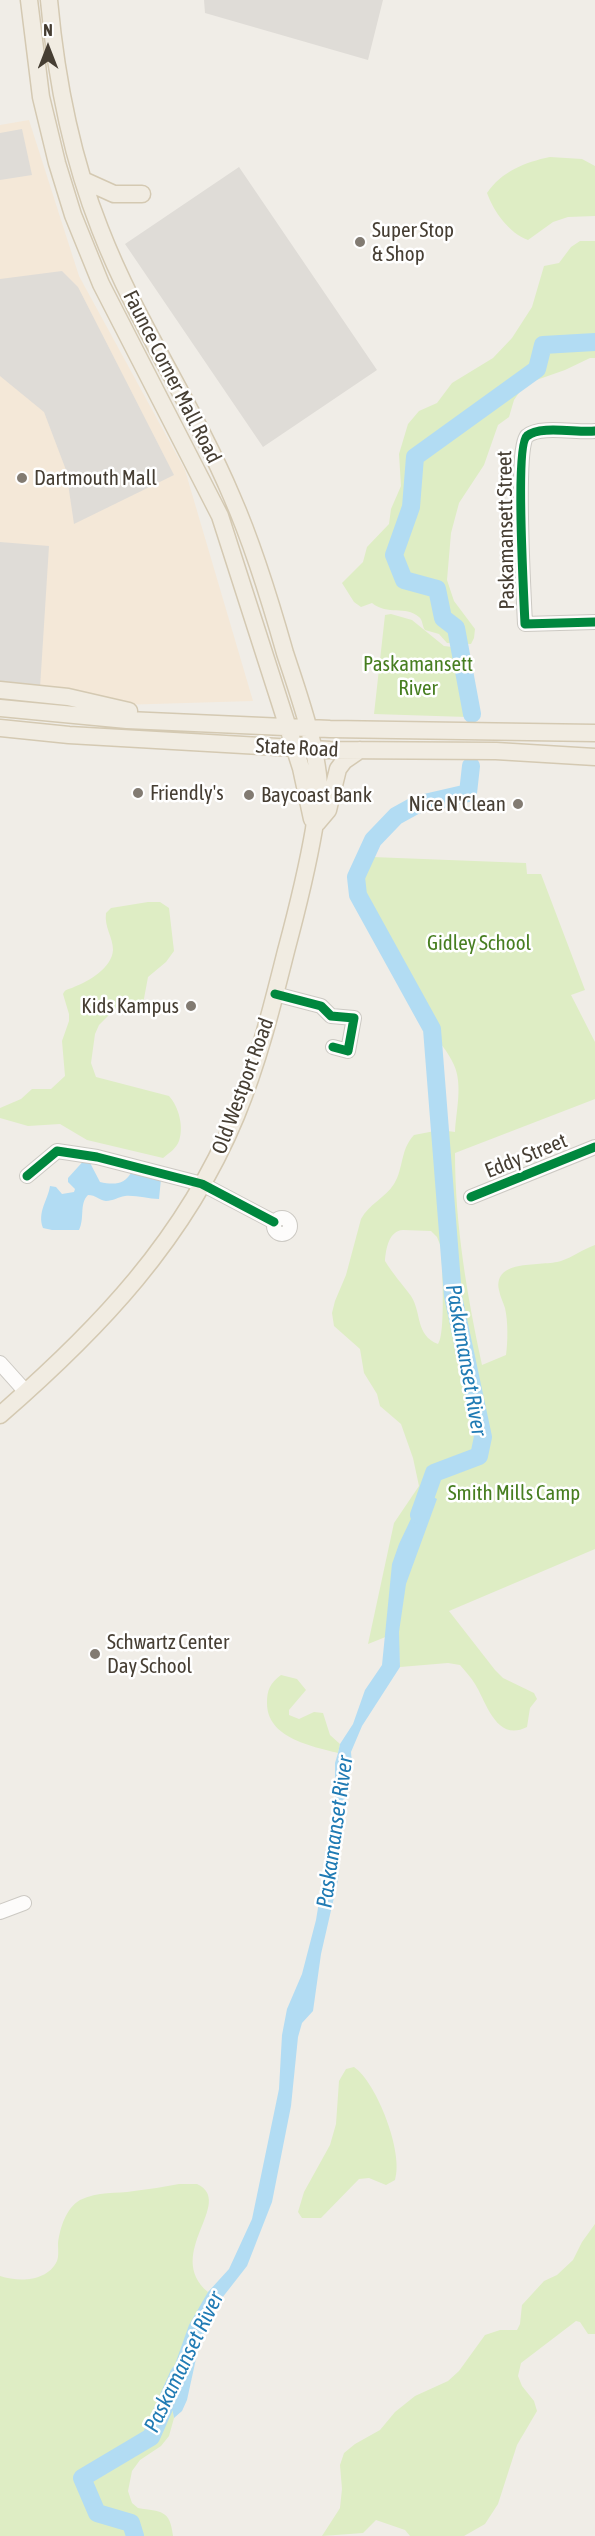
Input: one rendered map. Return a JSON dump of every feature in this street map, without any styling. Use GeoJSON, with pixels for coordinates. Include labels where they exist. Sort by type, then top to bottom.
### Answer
{"type":"FeatureCollection","features":[{"type":"Feature","properties":{"kind":"main road","name":"Faunce Corner Mall Road"},"geometry":{"type":"LineString","coordinates":[[29,0],[41,97],[57,163],[79,232],[116,315],[220,516],[294,748]]}},
{"type":"Feature","properties":{"kind":"main road","name":"Faunce Corner Mall Road"},"geometry":{"type":"LineString","coordinates":[[49,0],[61,90],[83,180],[100,231],[116,268],[222,474],[238,511],[261,574],[312,749]]}},
{"type":"Feature","properties":{"kind":"main road"},"geometry":{"type":"LineString","coordinates":[[83,180],[114,194],[142,194]]}},
{"type":"Feature","properties":{"kind":"main road"},"geometry":{"type":"LineString","coordinates":[[0,690],[68,697],[162,720]]}},
{"type":"Feature","properties":{"kind":"main road","name":"State Road"},"geometry":{"type":"LineString","coordinates":[[0,708],[127,720],[307,728],[595,733]]}},
{"type":"Feature","properties":{"kind":"main road","name":"State Road"},"geometry":{"type":"LineString","coordinates":[[0,728],[69,735],[312,749],[496,752],[595,757]]}},
{"type":"Feature","properties":{"kind":"main road","name":"Old Westport Road"},"geometry":{"type":"LineString","coordinates":[[294,748],[314,826]]}},
{"type":"Feature","properties":{"kind":"main road","name":"Old Westport Road"},"geometry":{"type":"LineString","coordinates":[[0,1415],[75,1347],[116,1305],[172,1233],[202,1184],[236,1116],[254,1066],[300,901],[319,798],[312,749]]}},
{"type":"Feature","properties":{"kind":"main road"},"geometry":{"type":"LineString","coordinates":[[314,826],[328,810],[338,769],[344,761],[360,750]]}},
{"type":"Feature","properties":{"kind":"street","name":"Paskamansett Street"},"geometry":{"type":"LineString","coordinates":[[595,431],[540,431],[525,437],[522,442],[520,472],[525,624],[595,622]]}},
{"type":"Feature","properties":{"kind":"street"},"geometry":{"type":"LineString","coordinates":[[275,994],[321,1006],[331,1016],[354,1018],[348,1051],[333,1047]]}},
{"type":"Feature","properties":{"kind":"street","name":"Eddy Street"},"geometry":{"type":"LineString","coordinates":[[471,1197],[595,1147]]}},
{"type":"Feature","properties":{"kind":"street"},"geometry":{"type":"LineString","coordinates":[[27,1176],[57,1151],[97,1157],[202,1184],[274,1222]]}},
{"type":"Feature","properties":{"kind":"street"},"geometry":{"type":"LineString","coordinates":[[0,1363],[26,1392]]}},
{"type":"Feature","properties":{"kind":"street"},"geometry":{"type":"LineString","coordinates":[[0,1912],[24,1903]]}},
{"type":"Feature","properties":{"kind":"shaded area"},"geometry":{"type":"Polygon","coordinates":[[[204,0],[383,0],[368,60],[205,13],[204,0]]]}},
{"type":"Feature","properties":{"kind":"shaded area","name":"Dartmouth Mall"},"geometry":{"type":"Polygon","coordinates":[[[29,120],[79,276],[185,470],[253,701],[52,707],[0,701],[0,125],[29,120]]]}},
{"type":"Feature","properties":{"kind":"shaded area"},"geometry":{"type":"Polygon","coordinates":[[[22,129],[32,175],[0,180],[0,133],[22,129]]]}},
{"type":"Feature","properties":{"kind":"shaded area"},"geometry":{"type":"Polygon","coordinates":[[[239,167],[377,370],[263,447],[125,244],[239,167]]]}},
{"type":"Feature","properties":{"kind":"shaded area"},"geometry":{"type":"Polygon","coordinates":[[[62,271],[78,287],[174,475],[74,524],[66,470],[44,412],[0,376],[0,279],[62,271]]]}},
{"type":"Feature","properties":{"kind":"shaded area"},"geometry":{"type":"Polygon","coordinates":[[[0,542],[49,546],[40,688],[0,684],[0,542]]]}},
{"type":"Feature","properties":{"kind":"green space"},"geometry":{"type":"Polygon","coordinates":[[[550,157],[582,159],[595,166],[595,216],[568,217],[553,222],[528,240],[521,237],[503,221],[487,193],[499,179],[514,169],[550,157]]]}},
{"type":"Feature","properties":{"kind":"green space"},"geometry":{"type":"Polygon","coordinates":[[[580,241],[595,241],[595,358],[525,384],[514,400],[509,417],[498,425],[484,465],[459,503],[451,533],[447,580],[454,601],[475,629],[471,644],[447,643],[439,634],[425,630],[420,618],[414,613],[384,609],[372,603],[361,607],[354,602],[342,583],[363,562],[367,547],[389,524],[391,509],[401,486],[399,454],[408,424],[419,411],[437,403],[452,383],[493,358],[512,338],[532,307],[544,266],[559,263],[571,247],[580,241]]]}},
{"type":"Feature","properties":{"kind":"green space","name":"Paskamansett River"},"geometry":{"type":"Polygon","coordinates":[[[391,614],[412,620],[444,646],[460,648],[456,655],[467,717],[374,714],[385,615],[391,614]]]}},
{"type":"Feature","properties":{"kind":"green space"},"geometry":{"type":"Polygon","coordinates":[[[372,857],[526,863],[527,874],[541,874],[585,990],[571,995],[595,1042],[595,1099],[455,1153],[457,1207],[463,1260],[482,1365],[506,1355],[507,1319],[499,1290],[499,1280],[503,1273],[511,1268],[561,1261],[595,1245],[595,1549],[449,1611],[503,1678],[534,1693],[537,1699],[530,1708],[527,1727],[516,1730],[507,1729],[493,1718],[473,1681],[460,1665],[448,1663],[400,1667],[398,1632],[368,1644],[394,1523],[419,1486],[413,1458],[401,1424],[380,1406],[377,1394],[364,1373],[360,1349],[334,1326],[332,1313],[346,1275],[361,1219],[394,1184],[406,1147],[414,1135],[440,1130],[455,1132],[459,1089],[454,1065],[429,1029],[362,887],[362,878],[372,857]],[[403,1230],[394,1233],[387,1246],[385,1261],[411,1296],[422,1329],[431,1340],[438,1344],[443,1314],[441,1247],[437,1237],[431,1231],[403,1230]]]}},
{"type":"Feature","properties":{"kind":"green space"},"geometry":{"type":"Polygon","coordinates":[[[160,902],[169,908],[174,951],[166,962],[148,977],[143,1004],[115,1009],[99,1025],[95,1034],[91,1063],[96,1077],[169,1096],[180,1117],[181,1124],[179,1141],[176,1146],[163,1158],[87,1140],[60,1124],[28,1126],[0,1118],[0,1108],[21,1099],[32,1089],[51,1089],[65,1076],[62,1041],[69,1014],[63,994],[66,990],[93,977],[109,963],[113,950],[106,923],[106,913],[111,908],[160,902]]]}},
{"type":"Feature","properties":{"kind":"green space"},"geometry":{"type":"Polygon","coordinates":[[[281,1675],[297,1679],[306,1690],[289,1710],[289,1715],[299,1719],[314,1712],[323,1713],[330,1735],[340,1744],[338,1753],[292,1738],[274,1725],[269,1715],[268,1694],[274,1681],[281,1675]]]}},
{"type":"Feature","properties":{"kind":"green space"},"geometry":{"type":"Polygon","coordinates":[[[354,2067],[363,2075],[371,2088],[386,2119],[396,2153],[395,2180],[386,2185],[369,2178],[359,2179],[321,2218],[302,2218],[298,2212],[304,2192],[330,2145],[336,2124],[339,2081],[346,2069],[354,2067]]]}},
{"type":"Feature","properties":{"kind":"green space"},"geometry":{"type":"Polygon","coordinates":[[[179,2184],[197,2184],[207,2192],[209,2203],[195,2246],[193,2262],[196,2277],[208,2292],[170,2397],[174,2418],[169,2436],[161,2446],[140,2460],[132,2471],[128,2491],[132,2503],[138,2508],[158,2511],[167,2516],[173,2536],[0,2536],[0,2276],[32,2279],[47,2273],[58,2259],[58,2243],[64,2219],[80,2200],[100,2194],[179,2184]]]}},
{"type":"Feature","properties":{"kind":"green space"},"geometry":{"type":"Polygon","coordinates":[[[595,2224],[595,2334],[588,2334],[580,2322],[576,2321],[521,2363],[518,2376],[522,2386],[534,2401],[537,2411],[517,2445],[498,2504],[485,2524],[464,2536],[410,2536],[405,2530],[376,2520],[363,2533],[322,2536],[340,2508],[342,2489],[340,2465],[344,2453],[380,2430],[395,2412],[415,2396],[448,2381],[459,2371],[485,2335],[500,2330],[517,2330],[522,2305],[544,2281],[557,2275],[573,2260],[595,2224]]]}},
{"type":"Feature","properties":{"kind":"water"},"geometry":{"type":"Polygon","coordinates":[[[87,1157],[100,1182],[119,1183],[126,1179],[132,1171],[161,1179],[159,1199],[129,1196],[106,1201],[88,1195],[85,1199],[79,1230],[43,1228],[42,1211],[50,1186],[56,1187],[62,1194],[74,1192],[75,1189],[68,1182],[68,1178],[87,1157]]]}},
{"type":"Feature","properties":{"kind":"water"},"geometry":{"type":"Polygon","coordinates":[[[420,1490],[437,1499],[406,1584],[399,1632],[400,1667],[362,1726],[351,1752],[352,1765],[344,1803],[338,1880],[321,1954],[313,2011],[302,2023],[298,2037],[291,2106],[272,2202],[247,2266],[222,2298],[211,2318],[199,2345],[187,2400],[182,2411],[174,2418],[170,2397],[174,2367],[189,2325],[208,2292],[229,2269],[252,2219],[279,2089],[282,2035],[287,2009],[302,1974],[316,1920],[335,1805],[335,1763],[340,1744],[353,1724],[365,1690],[382,1665],[392,1564],[417,1506],[420,1490]]]}},
{"type":"Feature","properties":{"kind":"waterway","name":"Paskamanset River"},"geometry":{"type":"LineString","coordinates":[[472,714],[456,628],[443,618],[437,589],[404,580],[394,555],[411,507],[415,457],[537,369],[543,345],[595,342]]}},
{"type":"Feature","properties":{"kind":"waterway","name":"Paskamanset River"},"geometry":{"type":"LineString","coordinates":[[419,1515],[434,1473],[479,1456],[483,1437],[453,1296],[432,1029],[358,895],[356,877],[373,840],[396,816],[416,805],[468,793],[471,766]]}},
{"type":"Feature","properties":{"kind":"waterway","name":"Paskamanset River"},"geometry":{"type":"LineString","coordinates":[[135,2536],[131,2523],[97,2513],[82,2478],[151,2437],[179,2374]]}},
{"type":"Feature","properties":{"kind":"cycle path"},"geometry":{"type":"LineString","coordinates":[[595,431],[549,430],[533,433],[527,436],[523,446],[521,466],[525,624],[595,622]]}},
{"type":"Feature","properties":{"kind":"cycle path"},"geometry":{"type":"LineString","coordinates":[[275,994],[321,1006],[331,1016],[354,1018],[348,1051],[333,1047]]}},
{"type":"Feature","properties":{"kind":"cycle path"},"geometry":{"type":"LineString","coordinates":[[471,1197],[595,1147]]}},
{"type":"Feature","properties":{"kind":"cycle path"},"geometry":{"type":"LineString","coordinates":[[27,1176],[57,1151],[97,1157],[202,1184],[274,1222]]}},
{"type":"Feature","properties":{"kind":"place","name":"Super Stop & Shop"},"geometry":{"type":"Point","coordinates":[360,242]}},
{"type":"Feature","properties":{"kind":"place","name":"Dartmouth Mall"},"geometry":{"type":"Point","coordinates":[22,478]}},
{"type":"Feature","properties":{"kind":"place","name":"Friendly's"},"geometry":{"type":"Point","coordinates":[138,793]}},
{"type":"Feature","properties":{"kind":"place","name":"Baycoast Bank"},"geometry":{"type":"Point","coordinates":[249,795]}},
{"type":"Feature","properties":{"kind":"place","name":"Nice N'Clean"},"geometry":{"type":"Point","coordinates":[518,804]}},
{"type":"Feature","properties":{"kind":"place","name":"Kids Kampus"},"geometry":{"type":"Point","coordinates":[191,1006]}},
{"type":"Feature","properties":{"kind":"place","name":"Schwartz Center Day School"},"geometry":{"type":"Point","coordinates":[95,1654]}},
{"type":"Feature","properties":{"kind":"park label","name":"Gidley School"},"geometry":{"type":"Point","coordinates":[479,943]}},
{"type":"Feature","properties":{"kind":"park label","name":"Smith Mills Camp"},"geometry":{"type":"Point","coordinates":[514,1493]}}]}
